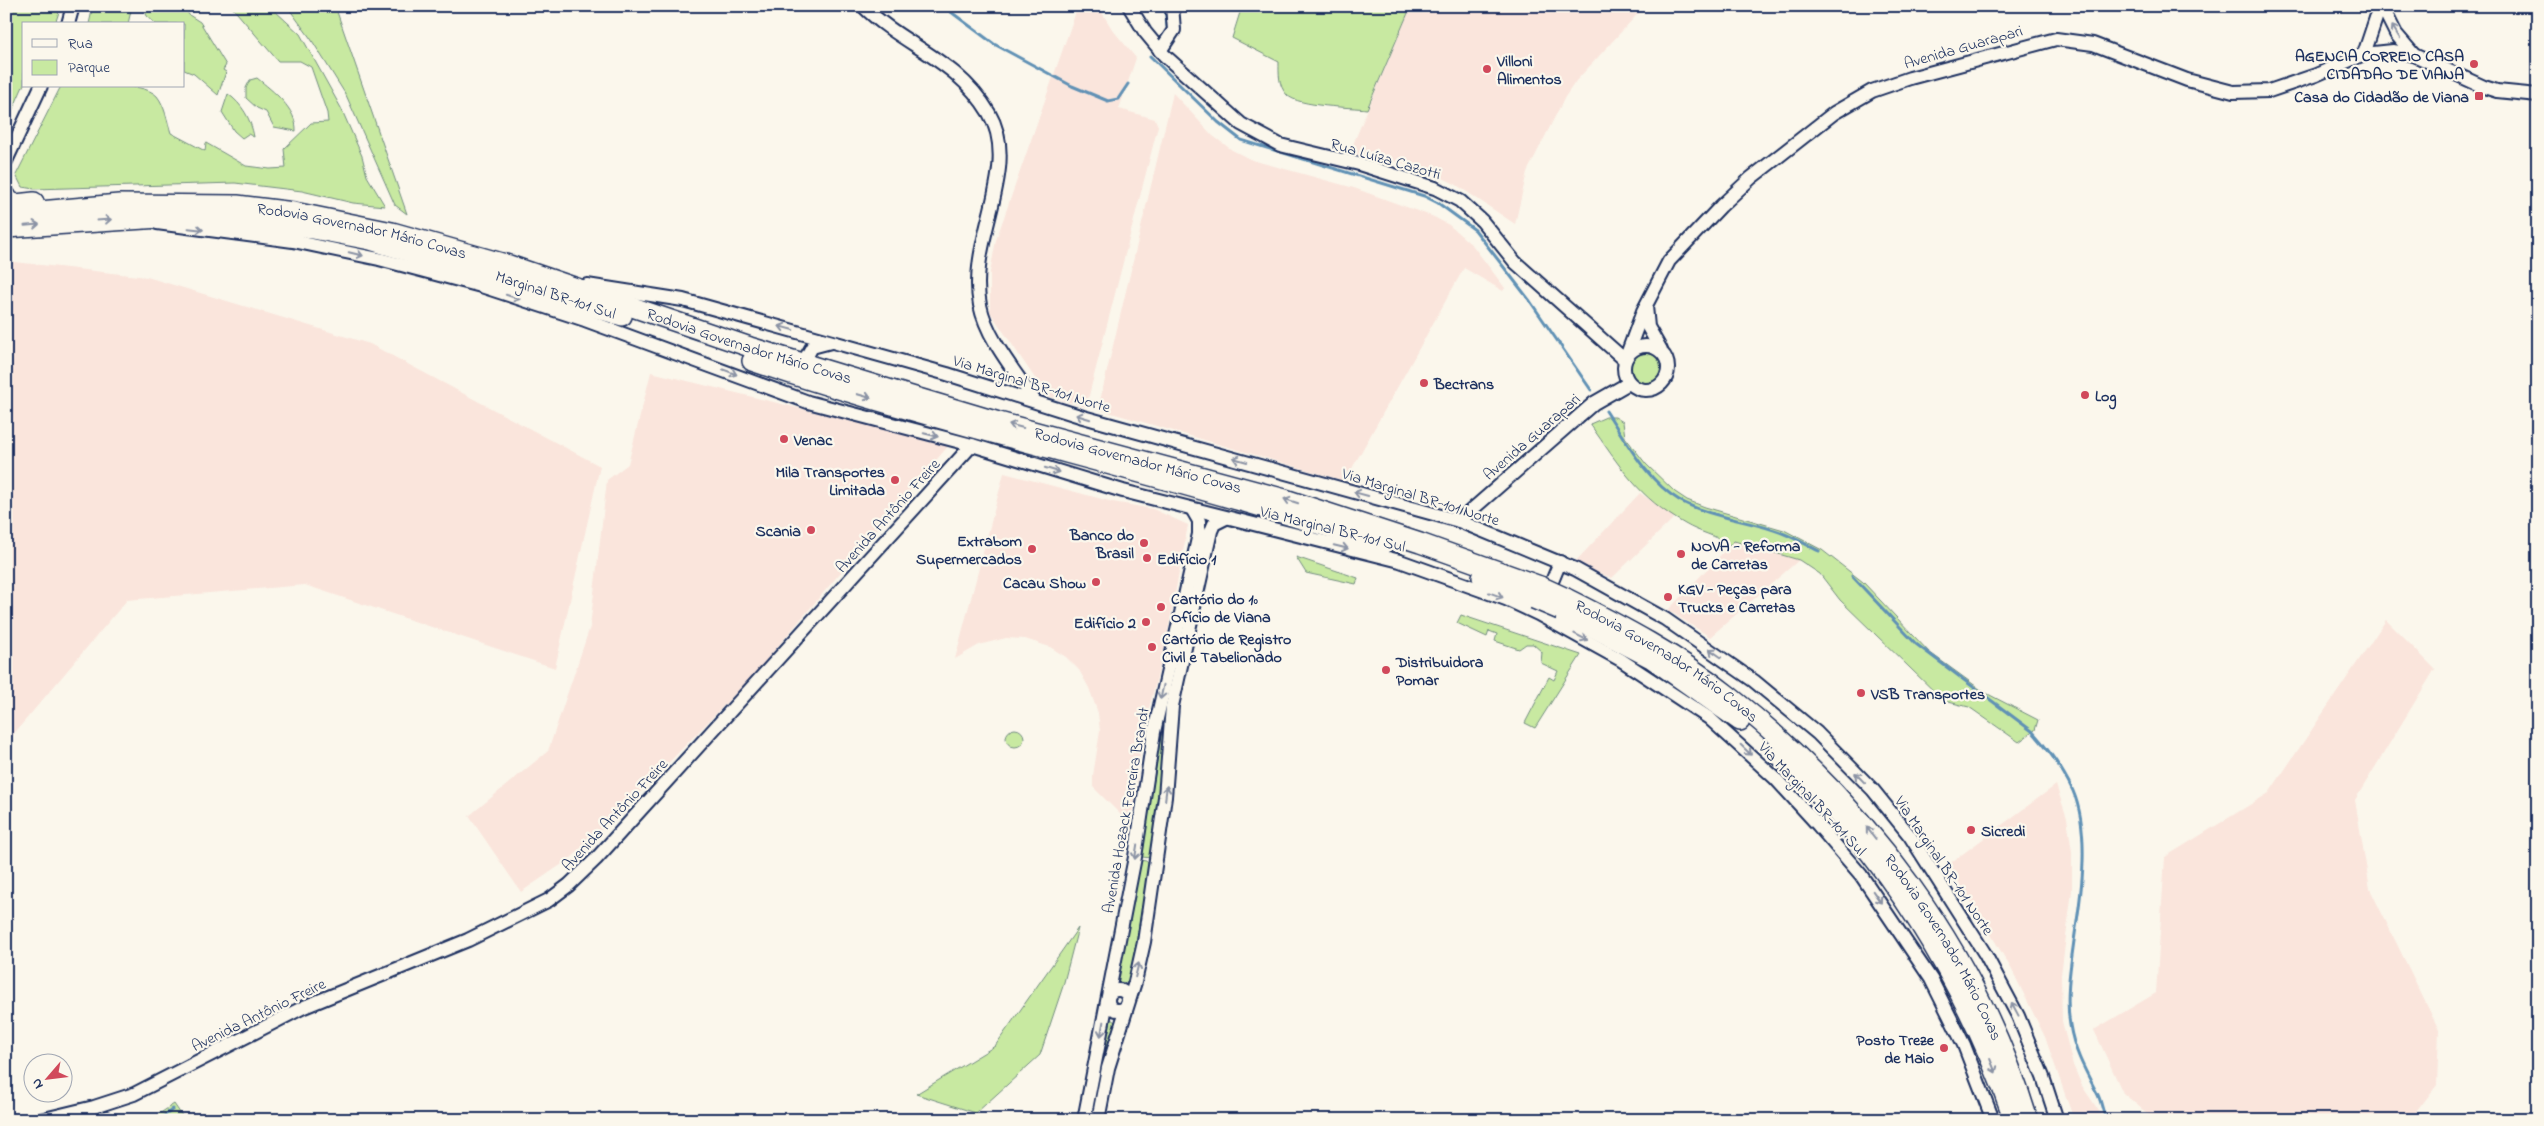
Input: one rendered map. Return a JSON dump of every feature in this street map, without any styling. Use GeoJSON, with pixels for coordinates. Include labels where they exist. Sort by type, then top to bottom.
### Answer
{"type":"FeatureCollection","features":[{"type":"Feature","properties":{"kind":"highway"},"geometry":{"type":"LineString","coordinates":[[6,196],[9,201],[16,204],[109,198],[190,204]]}},
{"type":"Feature","properties":{"kind":"highway","name":"Rodovia Governador Mário Covas"},"geometry":{"type":"LineString","coordinates":[[6,214],[119,204],[190,204],[294,212],[374,228],[556,280],[750,348],[999,422],[1285,499],[1420,543],[1547,602],[1651,658],[1721,706],[1753,731],[1788,763],[1871,855],[1917,919],[1944,964],[1981,1036],[2014,1120]]}},
{"type":"Feature","properties":{"kind":"highway","name":"Rodovia Governador Mário Covas"},"geometry":{"type":"LineString","coordinates":[[6,228],[150,217],[191,216],[313,228],[370,240],[620,316],[800,377],[1004,437],[1209,492],[1431,558],[1547,602],[1626,628],[1688,666],[1728,694],[1796,754],[1858,816],[1927,909],[1961,966],[1994,1030],[2019,1090],[2028,1120]]}},
{"type":"Feature","properties":{"kind":"street"},"geometry":{"type":"LineString","coordinates":[[69,22],[73,6]]}},
{"type":"Feature","properties":{"kind":"street"},"geometry":{"type":"LineString","coordinates":[[863,6],[964,80],[979,97],[998,132],[1001,164],[978,264],[980,305],[990,332],[1034,400]]}},
{"type":"Feature","properties":{"kind":"street","name":"Rua Luíza Cazotti"},"geometry":{"type":"LineString","coordinates":[[1128,6],[1144,32],[1160,51],[1225,112],[1241,124],[1280,145],[1359,164],[1435,188],[1460,201],[1482,221],[1515,262],[1625,360]]}},
{"type":"Feature","properties":{"kind":"street"},"geometry":{"type":"LineString","coordinates":[[1160,51],[1174,30],[1172,6]]}},
{"type":"Feature","properties":{"kind":"street"},"geometry":{"type":"LineString","coordinates":[[2381,6],[2364,54],[2394,52],[2414,56],[2484,87],[2497,91],[2538,95]]}},
{"type":"Feature","properties":{"kind":"street"},"geometry":{"type":"LineString","coordinates":[[2381,6],[2396,34],[2414,56]]}},
{"type":"Feature","properties":{"kind":"street","name":"Avenida Guarapari"},"geometry":{"type":"LineString","coordinates":[[1625,360],[1647,304],[1674,254],[1732,196],[1834,113],[1854,100],[1890,84],[2056,40],[2093,44],[2187,80],[2233,92],[2269,90],[2281,87],[2326,71],[2364,54]]}},
{"type":"Feature","properties":{"kind":"street"},"geometry":{"type":"LineString","coordinates":[[6,161],[39,88]]}},
{"type":"Feature","properties":{"kind":"street","name":"Marginal BR-101 Sul"},"geometry":{"type":"LineString","coordinates":[[150,217],[157,224],[168,226],[302,242],[480,286],[585,320],[808,402],[972,445]]}},
{"type":"Feature","properties":{"kind":"street","name":"Via Marginal BR-101 Norte"},"geometry":{"type":"LineString","coordinates":[[556,280],[682,300],[834,341],[1034,400],[1085,418],[1459,521],[1560,562],[1665,619],[1754,681],[1817,733],[1873,790],[1910,836],[1985,954],[2018,1016],[2043,1077],[2057,1120]]}},
{"type":"Feature","properties":{"kind":"street"},"geometry":{"type":"LineString","coordinates":[[1647,304],[1648,327],[1661,351],[1669,367],[1662,384],[1646,391],[1629,383],[1624,372],[1625,360],[1638,347],[1650,346],[1661,351]]}},
{"type":"Feature","properties":{"kind":"street"},"geometry":{"type":"LineString","coordinates":[[804,361],[812,347],[834,341]]}},
{"type":"Feature","properties":{"kind":"street"},"geometry":{"type":"LineString","coordinates":[[800,379],[808,402]]}},
{"type":"Feature","properties":{"kind":"street","name":"Avenida Guarapari"},"geometry":{"type":"LineString","coordinates":[[1459,521],[1594,403],[1629,383]]}},
{"type":"Feature","properties":{"kind":"street","name":"Via Marginal BR-101 Sul"},"geometry":{"type":"LineString","coordinates":[[972,445],[1123,491],[1400,561],[1506,599],[1547,602],[1621,660],[1709,718],[1775,778],[1861,875],[1932,979],[1964,1045],[1993,1120]]}},
{"type":"Feature","properties":{"kind":"street","name":"Avenida Antônio Freire"},"geometry":{"type":"LineString","coordinates":[[40,1120],[94,1107],[134,1094],[304,1007],[468,940],[549,900],[569,885],[596,859],[972,445]]}},
{"type":"Feature","properties":{"kind":"street","name":"Avenida Hozack Ferreira Brandt"},"geometry":{"type":"LineString","coordinates":[[1084,1120],[1135,857],[1154,732],[1199,534],[1199,521],[1192,509]]}},
{"type":"Feature","properties":{"kind":"street","name":"Avenida Hozack Ferreira Brandt"},"geometry":{"type":"LineString","coordinates":[[1098,1120],[1108,1068],[1144,942],[1165,797],[1171,713],[1178,672],[1211,531],[1214,524],[1226,518]]}},
{"type":"Feature","properties":{"kind":"street"},"geometry":{"type":"LineString","coordinates":[[1547,602],[1560,562]]}},
{"type":"Feature","properties":{"kind":"street"},"geometry":{"type":"LineString","coordinates":[[1169,661],[1175,664],[1178,672]]}},
{"type":"Feature","properties":{"kind":"street"},"geometry":{"type":"LineString","coordinates":[[1108,999],[1109,1006],[1114,1010],[1121,1010],[1128,1003]]}},
{"type":"Feature","properties":{"kind":"shaded area"},"geometry":{"type":"Polygon","coordinates":[[[1078,6],[1098,6],[1112,29],[1136,58],[1119,109],[1155,119],[1158,126],[1086,407],[1047,396],[990,312],[990,272],[996,240],[1078,6]]]}},
{"type":"Feature","properties":{"kind":"shaded area","name":"Villoni Alimentos"},"geometry":{"type":"Polygon","coordinates":[[[1411,6],[1645,6],[1576,81],[1565,97],[1527,172],[1515,224],[1455,184],[1430,172],[1404,163],[1349,154],[1411,6]]]}},
{"type":"Feature","properties":{"kind":"shaded area"},"geometry":{"type":"Polygon","coordinates":[[[1173,93],[1213,136],[1232,150],[1252,160],[1354,188],[1434,217],[1449,225],[1473,246],[1505,288],[1503,291],[1464,268],[1345,481],[1098,409],[1173,93]]]}},
{"type":"Feature","properties":{"kind":"shaded area"},"geometry":{"type":"Polygon","coordinates":[[[6,261],[147,277],[370,344],[600,466],[555,668],[305,585],[127,600],[6,743],[6,261]]]}},
{"type":"Feature","properties":{"kind":"shaded area"},"geometry":{"type":"Polygon","coordinates":[[[651,372],[949,445],[756,672],[629,804],[571,858],[521,892],[469,816],[548,751],[590,627],[607,480],[628,464],[651,372]]]}},
{"type":"Feature","properties":{"kind":"shaded area"},"geometry":{"type":"Polygon","coordinates":[[[1004,473],[1113,502],[1153,509],[1188,525],[1166,642],[1150,705],[1145,716],[1131,825],[1093,787],[1100,731],[1098,713],[1089,688],[1079,670],[1066,657],[1050,647],[1025,639],[1006,638],[979,645],[955,659],[1004,473]]]}},
{"type":"Feature","properties":{"kind":"shaded area"},"geometry":{"type":"Polygon","coordinates":[[[1640,493],[1675,517],[1612,578],[1574,563],[1640,493]]]}},
{"type":"Feature","properties":{"kind":"shaded area"},"geometry":{"type":"Polygon","coordinates":[[[1734,541],[1799,560],[1710,637],[1668,610],[1734,541]]]}},
{"type":"Feature","properties":{"kind":"shaded area"},"geometry":{"type":"Polygon","coordinates":[[[2386,620],[2435,669],[2355,800],[2370,889],[2439,1030],[2437,1085],[2410,1120],[2155,1120],[2123,1093],[2094,1030],[2156,993],[2165,857],[2269,793],[2386,620]]]}},
{"type":"Feature","properties":{"kind":"shaded area"},"geometry":{"type":"Polygon","coordinates":[[[2056,785],[2067,818],[2072,852],[2072,891],[2061,975],[2062,1021],[2073,1065],[2082,1086],[2105,1120],[2074,1120],[2045,1037],[2012,970],[1954,875],[1945,867],[2056,785]]]}},
{"type":"Feature","properties":{"kind":"green space"},"geometry":{"type":"Polygon","coordinates":[[[6,6],[61,6],[56,22],[22,22],[22,88],[6,125],[6,6]]]}},
{"type":"Feature","properties":{"kind":"green space"},"geometry":{"type":"Polygon","coordinates":[[[93,6],[132,6],[128,22],[89,22],[93,6]]]}},
{"type":"Feature","properties":{"kind":"green space"},"geometry":{"type":"Polygon","coordinates":[[[143,6],[187,6],[185,8],[189,15],[200,22],[226,65],[223,70],[226,72],[218,95],[194,74],[185,70],[185,22],[154,22],[147,16],[143,6]]]}},
{"type":"Feature","properties":{"kind":"green space"},"geometry":{"type":"Polygon","coordinates":[[[231,6],[265,6],[274,10],[300,34],[341,108],[362,156],[367,176],[385,206],[353,203],[302,191],[235,183],[34,189],[22,187],[16,175],[60,88],[139,88],[149,91],[157,96],[162,104],[171,133],[205,151],[206,143],[246,166],[270,169],[286,168],[284,149],[311,123],[328,122],[327,113],[311,67],[300,61],[278,61],[231,6]]]}},
{"type":"Feature","properties":{"kind":"green space"},"geometry":{"type":"Polygon","coordinates":[[[287,6],[335,6],[407,214],[395,205],[346,95],[311,39],[287,6]]]}},
{"type":"Feature","properties":{"kind":"green space"},"geometry":{"type":"Polygon","coordinates":[[[1242,6],[1411,6],[1367,109],[1313,104],[1293,99],[1287,95],[1279,75],[1279,62],[1232,38],[1242,6]]]}},
{"type":"Feature","properties":{"kind":"green space"},"geometry":{"type":"Polygon","coordinates":[[[257,78],[283,101],[293,115],[296,131],[274,127],[266,112],[257,108],[246,98],[246,88],[250,80],[257,78]]]}},
{"type":"Feature","properties":{"kind":"green space"},"geometry":{"type":"Polygon","coordinates":[[[228,94],[238,102],[245,113],[251,124],[254,137],[248,134],[242,138],[234,131],[222,112],[228,94]]]}},
{"type":"Feature","properties":{"kind":"green space"},"geometry":{"type":"Polygon","coordinates":[[[1646,353],[1657,357],[1661,368],[1657,379],[1646,383],[1635,379],[1631,368],[1635,357],[1646,353]]]}},
{"type":"Feature","properties":{"kind":"green space"},"geometry":{"type":"Polygon","coordinates":[[[1606,417],[1615,417],[1623,422],[1625,437],[1646,464],[1675,492],[1687,500],[1705,507],[1784,530],[1822,550],[1863,582],[1929,652],[1984,692],[2038,720],[2035,730],[2019,742],[1969,707],[1944,701],[1840,600],[1820,574],[1799,560],[1734,541],[1730,545],[1691,527],[1669,514],[1642,492],[1631,480],[1590,424],[1606,417]]]}},
{"type":"Feature","properties":{"kind":"green space"},"geometry":{"type":"Polygon","coordinates":[[[1296,557],[1358,578],[1356,584],[1306,573],[1296,557]]]}},
{"type":"Feature","properties":{"kind":"green space"},"geometry":{"type":"Polygon","coordinates":[[[1461,615],[1581,655],[1535,728],[1525,723],[1549,677],[1554,680],[1558,671],[1541,663],[1542,652],[1533,644],[1526,644],[1519,649],[1495,641],[1497,634],[1489,631],[1487,637],[1457,623],[1461,615]]]}},
{"type":"Feature","properties":{"kind":"green space"},"geometry":{"type":"Polygon","coordinates":[[[1011,729],[1019,729],[1024,734],[1022,745],[1011,747],[1006,742],[1006,734],[1011,729]]]}},
{"type":"Feature","properties":{"kind":"green space"},"geometry":{"type":"Polygon","coordinates":[[[1161,734],[1163,735],[1162,770],[1151,858],[1142,857],[1161,734]]]}},
{"type":"Feature","properties":{"kind":"green space"},"geometry":{"type":"Polygon","coordinates":[[[1141,860],[1150,862],[1129,983],[1118,982],[1141,860]]]}},
{"type":"Feature","properties":{"kind":"green space"},"geometry":{"type":"Polygon","coordinates":[[[1078,928],[1063,986],[1040,1055],[976,1113],[916,1094],[995,1046],[1078,928]]]}},
{"type":"Feature","properties":{"kind":"green space"},"geometry":{"type":"Polygon","coordinates":[[[1110,1018],[1116,1023],[1092,1120],[1087,1120],[1110,1018]]]}},
{"type":"Feature","properties":{"kind":"green space"},"geometry":{"type":"Polygon","coordinates":[[[174,1104],[185,1120],[150,1120],[174,1104]]]}},
{"type":"Feature","properties":{"kind":"waterway"},"geometry":{"type":"LineString","coordinates":[[943,6],[994,44],[1072,86],[1108,101],[1118,99],[1128,84]]}},
{"type":"Feature","properties":{"kind":"waterway"},"geometry":{"type":"LineString","coordinates":[[1165,6],[1167,27]]}},
{"type":"Feature","properties":{"kind":"waterway"},"geometry":{"type":"LineString","coordinates":[[1150,56],[1218,122],[1241,140],[1424,196],[1438,203],[1475,230],[1530,301],[1591,390]]}},
{"type":"Feature","properties":{"kind":"waterway"},"geometry":{"type":"LineString","coordinates":[[1606,411],[1647,471],[1667,492],[1679,500],[1713,514],[1780,532],[1819,551]]}},
{"type":"Feature","properties":{"kind":"waterway"},"geometry":{"type":"LineString","coordinates":[[1852,576],[1916,644],[2032,731],[2055,760],[2073,791],[2081,824],[2083,861],[2069,979],[2069,1014],[2077,1053],[2098,1095],[2107,1120]]}},
{"type":"Feature","properties":{"kind":"waterway"},"geometry":{"type":"LineString","coordinates":[[159,1120],[173,1109]]}},
{"type":"Feature","properties":{"kind":"place","name":"AGENCIA CORREIO CASA CIDADAO DE VIANA"},"geometry":{"type":"Point","coordinates":[2474,64]}},
{"type":"Feature","properties":{"kind":"place","name":"Villoni Alimentos"},"geometry":{"type":"Point","coordinates":[1487,69]}},
{"type":"Feature","properties":{"kind":"place","name":"Casa do Cidadão de Viana"},"geometry":{"type":"Point","coordinates":[2479,96]}},
{"type":"Feature","properties":{"kind":"place","name":"Bectrans"},"geometry":{"type":"Point","coordinates":[1424,383]}},
{"type":"Feature","properties":{"kind":"place","name":"Log"},"geometry":{"type":"Point","coordinates":[2085,395]}},
{"type":"Feature","properties":{"kind":"place","name":"Venac"},"geometry":{"type":"Point","coordinates":[784,439]}},
{"type":"Feature","properties":{"kind":"place","name":"Mila Transportes Limitada"},"geometry":{"type":"Point","coordinates":[895,480]}},
{"type":"Feature","properties":{"kind":"place","name":"Scania"},"geometry":{"type":"Point","coordinates":[811,530]}},
{"type":"Feature","properties":{"kind":"place","name":"Banco do Brasil"},"geometry":{"type":"Point","coordinates":[1144,543]}},
{"type":"Feature","properties":{"kind":"place","name":"Extrabom Supermercados"},"geometry":{"type":"Point","coordinates":[1032,549]}},
{"type":"Feature","properties":{"kind":"place","name":"NOVA - Reforma de Carretas"},"geometry":{"type":"Point","coordinates":[1681,554]}},
{"type":"Feature","properties":{"kind":"place","name":"Edifício 1"},"geometry":{"type":"Point","coordinates":[1147,558]}},
{"type":"Feature","properties":{"kind":"place","name":"Cacau Show"},"geometry":{"type":"Point","coordinates":[1096,582]}},
{"type":"Feature","properties":{"kind":"place","name":"KGV - Peças para Trucks e Carretas"},"geometry":{"type":"Point","coordinates":[1668,597]}},
{"type":"Feature","properties":{"kind":"place","name":"Cartório do 1º Ofício de Viana"},"geometry":{"type":"Point","coordinates":[1161,607]}},
{"type":"Feature","properties":{"kind":"place","name":"Edifício 2"},"geometry":{"type":"Point","coordinates":[1146,622]}},
{"type":"Feature","properties":{"kind":"place","name":"Cartório de Registro Civil e Tabelionado"},"geometry":{"type":"Point","coordinates":[1152,647]}},
{"type":"Feature","properties":{"kind":"place","name":"Distribuidora Pomar"},"geometry":{"type":"Point","coordinates":[1386,670]}},
{"type":"Feature","properties":{"kind":"place","name":"VSB Transportes"},"geometry":{"type":"Point","coordinates":[1861,693]}},
{"type":"Feature","properties":{"kind":"place","name":"Sicredi"},"geometry":{"type":"Point","coordinates":[1971,830]}},
{"type":"Feature","properties":{"kind":"place","name":"Posto Treze de Maio"},"geometry":{"type":"Point","coordinates":[1944,1048]}}]}
